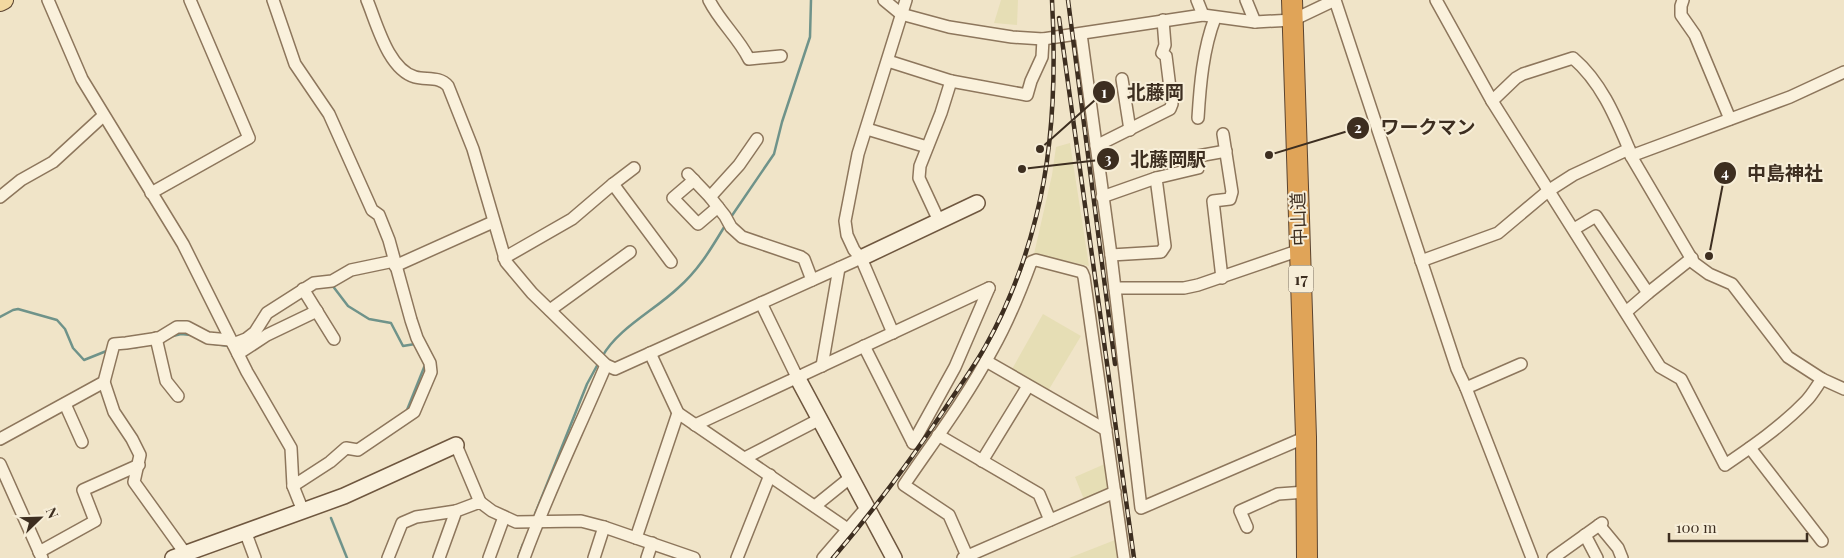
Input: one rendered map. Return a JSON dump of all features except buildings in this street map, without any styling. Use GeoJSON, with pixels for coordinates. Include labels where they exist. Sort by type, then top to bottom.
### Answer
{"type":"FeatureCollection","features":[{"type":"Feature","properties":{"kind":"highway","name":"中山道"},"geometry":{"type":"LineString","coordinates":[[1292,0],[1306,437],[1307,558]]}},
{"type":"Feature","properties":{"kind":"main road"},"geometry":{"type":"LineString","coordinates":[[0,2],[4,0]]}},
{"type":"Feature","properties":{"kind":"street"},"geometry":{"type":"LineString","coordinates":[[48,0],[82,79],[183,244],[234,346],[291,448],[293,486],[303,511]]}},
{"type":"Feature","properties":{"kind":"street"},"geometry":{"type":"LineString","coordinates":[[151,192],[249,138],[190,0]]}},
{"type":"Feature","properties":{"kind":"street"},"geometry":{"type":"LineString","coordinates":[[273,0],[296,64],[329,114],[372,210],[379,215],[417,338],[430,363],[431,372],[414,412],[358,450],[346,448],[330,462],[293,486]]}},
{"type":"Feature","properties":{"kind":"street"},"geometry":{"type":"LineString","coordinates":[[367,0],[390,56],[398,67],[416,77],[440,80],[448,86],[473,149],[504,258],[532,293],[606,365],[615,369],[861,258],[977,203]]}},
{"type":"Feature","properties":{"kind":"street"},"geometry":{"type":"LineString","coordinates":[[709,0],[726,26],[741,43],[749,59],[781,56]]}},
{"type":"Feature","properties":{"kind":"street"},"geometry":{"type":"LineString","coordinates":[[884,0],[901,14],[949,27],[1012,38],[1043,39],[1203,15],[1255,22],[1293,20],[1335,0],[1457,369],[1532,558]]}},
{"type":"Feature","properties":{"kind":"street"},"geometry":{"type":"LineString","coordinates":[[893,333],[861,258],[854,250],[847,235],[845,221],[858,154],[906,0]]}},
{"type":"Feature","properties":{"kind":"street"},"geometry":{"type":"LineString","coordinates":[[1197,0],[1203,15]]}},
{"type":"Feature","properties":{"kind":"street"},"geometry":{"type":"LineString","coordinates":[[1246,0],[1255,22]]}},
{"type":"Feature","properties":{"kind":"street"},"geometry":{"type":"LineString","coordinates":[[1436,0],[1492,101],[1660,367],[1682,380],[1725,465],[1750,448],[1807,400],[1822,379]]}},
{"type":"Feature","properties":{"kind":"street"},"geometry":{"type":"LineString","coordinates":[[1683,0],[1681,6],[1682,15],[1695,35],[1730,119]]}},
{"type":"Feature","properties":{"kind":"street"},"geometry":{"type":"LineString","coordinates":[[1198,118],[1209,34],[1215,18]]}},
{"type":"Feature","properties":{"kind":"street"},"geometry":{"type":"LineString","coordinates":[[1096,146],[1170,109],[1172,104],[1166,56],[1162,53],[1165,46],[1163,20]]}},
{"type":"Feature","properties":{"kind":"street"},"geometry":{"type":"LineString","coordinates":[[1081,34],[1115,288],[1141,508],[1306,437]]}},
{"type":"Feature","properties":{"kind":"street"},"geometry":{"type":"LineString","coordinates":[[888,61],[951,81],[1027,95],[1042,57],[1043,39]]}},
{"type":"Feature","properties":{"kind":"street"},"geometry":{"type":"LineString","coordinates":[[1492,101],[1516,78],[1523,74],[1573,58],[1594,80],[1610,104],[1630,153],[1694,263],[1709,274],[1732,284],[1788,358],[1822,379],[1844,389]]}},
{"type":"Feature","properties":{"kind":"street"},"geometry":{"type":"LineString","coordinates":[[1421,261],[1498,234],[1548,191],[1573,175],[1630,153],[1730,119],[1790,96],[1844,72]]}},
{"type":"Feature","properties":{"kind":"street"},"geometry":{"type":"LineString","coordinates":[[1122,79],[1130,130]]}},
{"type":"Feature","properties":{"kind":"street"},"geometry":{"type":"LineString","coordinates":[[939,221],[919,178],[920,166],[941,113],[951,81]]}},
{"type":"Feature","properties":{"kind":"street"},"geometry":{"type":"LineString","coordinates":[[0,196],[21,180],[52,162],[103,116]]}},
{"type":"Feature","properties":{"kind":"street"},"geometry":{"type":"LineString","coordinates":[[867,129],[927,147]]}},
{"type":"Feature","properties":{"kind":"street"},"geometry":{"type":"LineString","coordinates":[[1222,278],[1213,201],[1230,199],[1232,192],[1223,134]]}},
{"type":"Feature","properties":{"kind":"street"},"geometry":{"type":"LineString","coordinates":[[710,197],[739,165],[757,139]]}},
{"type":"Feature","properties":{"kind":"street"},"geometry":{"type":"LineString","coordinates":[[1102,197],[1156,178],[1198,168],[1198,156],[1226,151]]}},
{"type":"Feature","properties":{"kind":"street"},"geometry":{"type":"LineString","coordinates":[[504,258],[572,219],[612,184],[634,168]]}},
{"type":"Feature","properties":{"kind":"street"},"geometry":{"type":"LineString","coordinates":[[718,206],[698,224],[673,198],[691,177],[718,206],[731,227],[742,237],[801,257],[804,259],[812,280]]}},
{"type":"Feature","properties":{"kind":"street"},"geometry":{"type":"LineString","coordinates":[[1110,255],[1161,252],[1165,246],[1156,178]]}},
{"type":"Feature","properties":{"kind":"street"},"geometry":{"type":"LineString","coordinates":[[612,184],[671,262]]}},
{"type":"Feature","properties":{"kind":"street"},"geometry":{"type":"LineString","coordinates":[[1574,229],[1596,216],[1648,293]]}},
{"type":"Feature","properties":{"kind":"street"},"geometry":{"type":"LineString","coordinates":[[234,346],[255,332],[268,312],[314,283],[332,281],[351,270],[394,264],[493,222]]}},
{"type":"Feature","properties":{"kind":"street"},"geometry":{"type":"LineString","coordinates":[[1115,288],[1184,288],[1222,278],[1300,250]]}},
{"type":"Feature","properties":{"kind":"street"},"geometry":{"type":"LineString","coordinates":[[550,310],[630,252]]}},
{"type":"Feature","properties":{"kind":"street"},"geometry":{"type":"LineString","coordinates":[[1626,312],[1692,258]]}},
{"type":"Feature","properties":{"kind":"street"},"geometry":{"type":"LineString","coordinates":[[1115,492],[965,557],[949,515],[904,485],[986,361],[1019,294],[1031,262],[1036,260],[1082,272],[1084,277],[1115,492],[1124,558]]}},
{"type":"Feature","properties":{"kind":"street"},"geometry":{"type":"LineString","coordinates":[[822,366],[839,268]]}},
{"type":"Feature","properties":{"kind":"street"},"geometry":{"type":"LineString","coordinates":[[695,426],[864,346],[989,288],[955,367],[913,443],[864,346]]}},
{"type":"Feature","properties":{"kind":"street"},"geometry":{"type":"LineString","coordinates":[[303,289],[334,339]]}},
{"type":"Feature","properties":{"kind":"street"},"geometry":{"type":"LineString","coordinates":[[761,303],[797,378],[894,558]]}},
{"type":"Feature","properties":{"kind":"street"},"geometry":{"type":"LineString","coordinates":[[316,311],[267,335],[234,346],[208,338],[187,327],[177,327],[156,338],[126,344],[114,344],[104,382],[114,412],[140,455],[134,482],[179,555],[344,496],[456,445],[480,502],[504,517],[516,522],[581,521],[694,558]]}},
{"type":"Feature","properties":{"kind":"street"},"geometry":{"type":"LineString","coordinates":[[156,338],[166,381],[178,396]]}},
{"type":"Feature","properties":{"kind":"street"},"geometry":{"type":"LineString","coordinates":[[650,353],[678,413],[849,530]]}},
{"type":"Feature","properties":{"kind":"street"},"geometry":{"type":"LineString","coordinates":[[986,361],[1106,430]]}},
{"type":"Feature","properties":{"kind":"street"},"geometry":{"type":"LineString","coordinates":[[1466,388],[1521,364]]}},
{"type":"Feature","properties":{"kind":"street"},"geometry":{"type":"LineString","coordinates":[[524,558],[536,522],[606,365]]}},
{"type":"Feature","properties":{"kind":"street"},"geometry":{"type":"LineString","coordinates":[[0,439],[104,382]]}},
{"type":"Feature","properties":{"kind":"street"},"geometry":{"type":"LineString","coordinates":[[982,461],[1028,386]]}},
{"type":"Feature","properties":{"kind":"street"},"geometry":{"type":"LineString","coordinates":[[64,404],[82,442]]}},
{"type":"Feature","properties":{"kind":"street"},"geometry":{"type":"LineString","coordinates":[[636,538],[678,413]]}},
{"type":"Feature","properties":{"kind":"street"},"geometry":{"type":"LineString","coordinates":[[745,458],[820,419]]}},
{"type":"Feature","properties":{"kind":"street"},"geometry":{"type":"LineString","coordinates":[[938,435],[1039,494],[1050,520]]}},
{"type":"Feature","properties":{"kind":"street"},"geometry":{"type":"LineString","coordinates":[[1750,448],[1822,541]]}},
{"type":"Feature","properties":{"kind":"street"},"geometry":{"type":"LineString","coordinates":[[0,464],[40,555],[95,520],[83,490],[139,465]]}},
{"type":"Feature","properties":{"kind":"street"},"geometry":{"type":"LineString","coordinates":[[737,558],[770,475]]}},
{"type":"Feature","properties":{"kind":"street"},"geometry":{"type":"LineString","coordinates":[[815,506],[851,477]]}},
{"type":"Feature","properties":{"kind":"street"},"geometry":{"type":"LineString","coordinates":[[1247,527],[1240,511],[1278,494],[1306,492]]}},
{"type":"Feature","properties":{"kind":"street"},"geometry":{"type":"LineString","coordinates":[[388,558],[402,523],[416,517],[456,511],[480,502]]}},
{"type":"Feature","properties":{"kind":"street"},"geometry":{"type":"LineString","coordinates":[[823,558],[867,507]]}},
{"type":"Feature","properties":{"kind":"street"},"geometry":{"type":"LineString","coordinates":[[439,558],[456,511]]}},
{"type":"Feature","properties":{"kind":"street"},"geometry":{"type":"LineString","coordinates":[[489,558],[504,517]]}},
{"type":"Feature","properties":{"kind":"street"},"geometry":{"type":"LineString","coordinates":[[1553,558],[1600,524],[1618,548],[1622,558]]}},
{"type":"Feature","properties":{"kind":"street"},"geometry":{"type":"LineString","coordinates":[[594,558],[604,527]]}},
{"type":"Feature","properties":{"kind":"street"},"geometry":{"type":"LineString","coordinates":[[245,531],[255,558]]}},
{"type":"Feature","properties":{"kind":"street"},"geometry":{"type":"LineString","coordinates":[[1586,535],[1597,558]]}},
{"type":"Feature","properties":{"kind":"street"},"geometry":{"type":"LineString","coordinates":[[647,558],[652,543]]}},
{"type":"Feature","properties":{"kind":"shaded area"},"geometry":{"type":"Polygon","coordinates":[[[1001,0],[1018,0],[1017,25],[994,23],[1001,0]]]}},
{"type":"Feature","properties":{"kind":"shaded area"},"geometry":{"type":"Polygon","coordinates":[[[1070,143],[1089,266],[1034,254],[1052,175],[1056,147],[1070,143]]]}},
{"type":"Feature","properties":{"kind":"shaded area"},"geometry":{"type":"Polygon","coordinates":[[[1043,314],[1081,336],[1048,391],[1011,371],[1043,314]]]}},
{"type":"Feature","properties":{"kind":"shaded area"},"geometry":{"type":"Polygon","coordinates":[[[1107,463],[1111,486],[1107,493],[1085,502],[1075,477],[1107,463]]]}},
{"type":"Feature","properties":{"kind":"shaded area"},"geometry":{"type":"Polygon","coordinates":[[[1115,540],[1118,558],[1069,558],[1115,540]]]}},
{"type":"Feature","properties":{"kind":"waterway"},"geometry":{"type":"LineString","coordinates":[[731,217],[774,154],[782,122],[810,37],[811,0]]}},
{"type":"Feature","properties":{"kind":"waterway"},"geometry":{"type":"LineString","coordinates":[[602,357],[617,338],[686,281],[705,258],[726,224]]}},
{"type":"Feature","properties":{"kind":"waterway"},"geometry":{"type":"LineString","coordinates":[[332,285],[348,306],[369,319],[391,323],[403,346],[415,344]]}},
{"type":"Feature","properties":{"kind":"waterway"},"geometry":{"type":"LineString","coordinates":[[0,317],[18,309],[57,320],[65,329],[73,348],[84,360],[109,350]]}},
{"type":"Feature","properties":{"kind":"waterway"},"geometry":{"type":"LineString","coordinates":[[173,336],[181,334],[191,335]]}},
{"type":"Feature","properties":{"kind":"waterway"},"geometry":{"type":"LineString","coordinates":[[208,343],[229,346]]}},
{"type":"Feature","properties":{"kind":"waterway"},"geometry":{"type":"LineString","coordinates":[[117,349],[137,347]]}},
{"type":"Feature","properties":{"kind":"waterway"},"geometry":{"type":"LineString","coordinates":[[535,514],[587,384],[599,362]]}},
{"type":"Feature","properties":{"kind":"waterway"},"geometry":{"type":"LineString","coordinates":[[407,410],[425,365]]}},
{"type":"Feature","properties":{"kind":"waterway"},"geometry":{"type":"LineString","coordinates":[[331,518],[347,558]]}},
{"type":"Feature","properties":{"kind":"waterway"},"geometry":{"type":"LineString","coordinates":[[518,558],[523,544]]}},
{"type":"Feature","properties":{"kind":"railway"},"geometry":{"type":"LineString","coordinates":[[833,558],[906,465],[971,370],[993,332],[1015,284],[1036,217],[1047,164],[1052,110],[1054,55],[1052,0]]}},
{"type":"Feature","properties":{"kind":"railway"},"geometry":{"type":"LineString","coordinates":[[1068,0],[1115,364]]}},
{"type":"Feature","properties":{"kind":"railway"},"geometry":{"type":"LineString","coordinates":[[1059,18],[1134,558]]}},
{"type":"Feature","properties":{"kind":"place","name":"北藤岡"},"geometry":{"type":"Point","coordinates":[1040,149]}},
{"type":"Feature","properties":{"kind":"place","name":"ワークマン"},"geometry":{"type":"Point","coordinates":[1269,155]}},
{"type":"Feature","properties":{"kind":"place","name":"北藤岡駅"},"geometry":{"type":"Point","coordinates":[1022,169]}},
{"type":"Feature","properties":{"kind":"place","name":"中島神社"},"geometry":{"type":"Point","coordinates":[1709,256]}}]}
